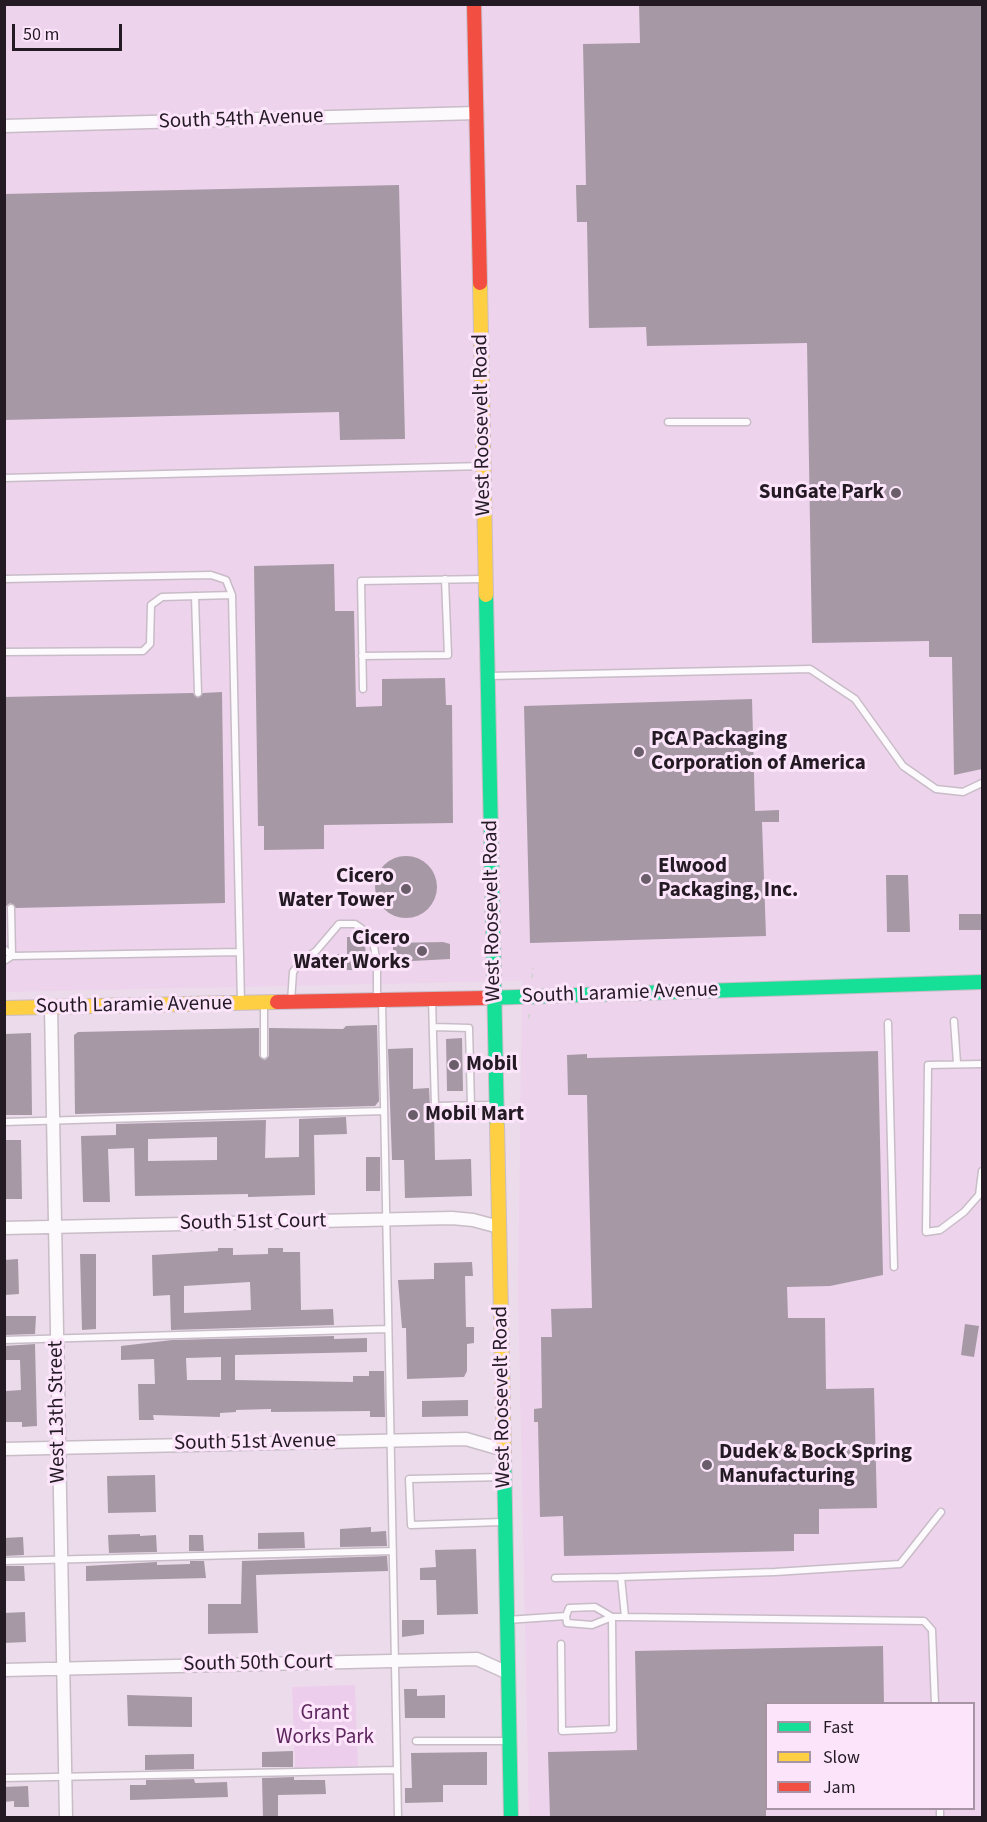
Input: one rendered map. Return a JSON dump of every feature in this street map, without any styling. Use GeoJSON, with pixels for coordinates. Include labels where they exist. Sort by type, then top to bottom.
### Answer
{"type":"FeatureCollection","features":[{"type":"Feature","properties":{"kind":"main road","name":"West Roosevelt Road"},"geometry":{"type":"LineString","coordinates":[[474,4],[511,1818]]}},
{"type":"Feature","properties":{"kind":"main road","name":"South Laramie Avenue"},"geometry":{"type":"LineString","coordinates":[[4,1008],[495,998],[982,982]]}},
{"type":"Feature","properties":{"kind":"street","name":"South 54th Avenue"},"geometry":{"type":"LineString","coordinates":[[4,126],[477,113]]}},
{"type":"Feature","properties":{"kind":"street","name":"West 13th Street"},"geometry":{"type":"LineString","coordinates":[[51,1007],[66,1818]]}},
{"type":"Feature","properties":{"kind":"street","name":"South 51st Court"},"geometry":{"type":"LineString","coordinates":[[4,1228],[452,1218],[474,1220],[499,1227]]}},
{"type":"Feature","properties":{"kind":"street","name":"South 51st Avenue"},"geometry":{"type":"LineString","coordinates":[[4,1449],[474,1439],[504,1450]]}},
{"type":"Feature","properties":{"kind":"street","name":"South 50th Court"},"geometry":{"type":"LineString","coordinates":[[4,1670],[477,1659],[508,1673]]}},
{"type":"Feature","properties":{"kind":"lane"},"geometry":{"type":"LineString","coordinates":[[668,422],[747,422]]}},
{"type":"Feature","properties":{"kind":"lane"},"geometry":{"type":"LineString","coordinates":[[4,478],[484,466]]}},
{"type":"Feature","properties":{"kind":"lane"},"geometry":{"type":"LineString","coordinates":[[4,579],[211,574],[226,580],[232,595],[241,1003]]}},
{"type":"Feature","properties":{"kind":"lane"},"geometry":{"type":"LineString","coordinates":[[362,656],[448,655],[446,579]]}},
{"type":"Feature","properties":{"kind":"lane"},"geometry":{"type":"LineString","coordinates":[[363,690],[361,581],[487,579]]}},
{"type":"Feature","properties":{"kind":"lane"},"geometry":{"type":"LineString","coordinates":[[4,652],[143,651],[150,644],[151,605],[162,597],[232,595]]}},
{"type":"Feature","properties":{"kind":"lane"},"geometry":{"type":"LineString","coordinates":[[195,596],[198,693]]}},
{"type":"Feature","properties":{"kind":"lane"},"geometry":{"type":"LineString","coordinates":[[489,676],[810,669],[855,699],[903,766],[936,789],[963,792],[982,783]]}},
{"type":"Feature","properties":{"kind":"lane"},"geometry":{"type":"LineString","coordinates":[[11,908],[12,956]]}},
{"type":"Feature","properties":{"kind":"lane"},"geometry":{"type":"LineString","coordinates":[[291,1002],[293,972],[301,961],[316,951],[339,924],[355,924],[372,936],[380,1000],[384,1111],[398,1818]]}},
{"type":"Feature","properties":{"kind":"lane"},"geometry":{"type":"LineString","coordinates":[[4,949],[12,956]]}},
{"type":"Feature","properties":{"kind":"lane"},"geometry":{"type":"LineString","coordinates":[[4,961],[12,956],[240,952]]}},
{"type":"Feature","properties":{"kind":"lane"},"geometry":{"type":"LineString","coordinates":[[432,999],[435,1106],[497,1105]]}},
{"type":"Feature","properties":{"kind":"lane"},"geometry":{"type":"LineString","coordinates":[[264,1003],[264,1054]]}},
{"type":"Feature","properties":{"kind":"lane"},"geometry":{"type":"LineString","coordinates":[[954,1021],[957,1064]]}},
{"type":"Feature","properties":{"kind":"lane"},"geometry":{"type":"LineString","coordinates":[[888,1023],[894,1267]]}},
{"type":"Feature","properties":{"kind":"lane"},"geometry":{"type":"LineString","coordinates":[[434,1027],[469,1028],[471,1106]]}},
{"type":"Feature","properties":{"kind":"lane"},"geometry":{"type":"LineString","coordinates":[[982,1064],[928,1065],[926,1232],[940,1230],[964,1212],[979,1195],[982,1171]]}},
{"type":"Feature","properties":{"kind":"lane"},"geometry":{"type":"LineString","coordinates":[[4,1122],[384,1111]]}},
{"type":"Feature","properties":{"kind":"lane"},"geometry":{"type":"LineString","coordinates":[[4,1340],[388,1329]]}},
{"type":"Feature","properties":{"kind":"lane"},"geometry":{"type":"LineString","coordinates":[[504,1477],[409,1479],[411,1525],[505,1522]]}},
{"type":"Feature","properties":{"kind":"lane"},"geometry":{"type":"LineString","coordinates":[[555,1578],[775,1572],[900,1564],[941,1512]]}},
{"type":"Feature","properties":{"kind":"lane"},"geometry":{"type":"LineString","coordinates":[[4,1561],[393,1551]]}},
{"type":"Feature","properties":{"kind":"lane"},"geometry":{"type":"LineString","coordinates":[[621,1577],[625,1617]]}},
{"type":"Feature","properties":{"kind":"lane"},"geometry":{"type":"LineString","coordinates":[[612,1617],[595,1607],[569,1608],[566,1616],[567,1623],[592,1625],[612,1617],[924,1621],[932,1630],[935,1702]]}},
{"type":"Feature","properties":{"kind":"lane"},"geometry":{"type":"LineString","coordinates":[[507,1620],[566,1616]]}},
{"type":"Feature","properties":{"kind":"lane"},"geometry":{"type":"LineString","coordinates":[[561,1644],[562,1731],[613,1729],[612,1617]]}},
{"type":"Feature","properties":{"kind":"lane"},"geometry":{"type":"LineString","coordinates":[[416,1741],[510,1741]]}},
{"type":"Feature","properties":{"kind":"lane"},"geometry":{"type":"LineString","coordinates":[[4,1778],[397,1770]]}},
{"type":"Feature","properties":{"kind":"path"},"geometry":{"type":"LineString","coordinates":[[532,978],[533,968]]}},
{"type":"Feature","properties":{"kind":"path"},"geometry":{"type":"LineString","coordinates":[[529,1014],[529,1021]]}},
{"type":"Feature","properties":{"kind":"shaded area"},"geometry":{"type":"Polygon","coordinates":[[[4,5],[982,5],[982,1817],[529,1817],[518,1293],[522,981],[5,992],[4,5]]]}},
{"type":"Feature","properties":{"kind":"green space","name":"Grant Works Park"},"geometry":{"type":"Polygon","coordinates":[[[355,1685],[358,1766],[295,1768],[292,1687],[355,1685]]]}},
{"type":"Feature","properties":{"kind":"building","name":"SunGate Park"},"geometry":{"type":"Polygon","coordinates":[[[639,4],[982,4],[982,769],[954,775],[952,657],[929,657],[929,641],[812,643],[807,343],[647,346],[646,327],[589,328],[587,222],[577,222],[576,185],[586,185],[583,44],[640,43],[639,4]]]}},
{"type":"Feature","properties":{"kind":"building"},"geometry":{"type":"Polygon","coordinates":[[[399,185],[405,439],[340,440],[339,412],[4,420],[4,194],[399,185]]]}},
{"type":"Feature","properties":{"kind":"building"},"geometry":{"type":"Polygon","coordinates":[[[334,564],[335,611],[354,611],[356,707],[382,706],[382,679],[445,678],[446,705],[452,705],[453,823],[324,825],[324,849],[264,850],[264,826],[258,826],[254,566],[334,564]]]}},
{"type":"Feature","properties":{"kind":"building"},"geometry":{"type":"Polygon","coordinates":[[[222,692],[225,903],[16,908],[10,903],[4,908],[4,697],[193,693],[198,698],[203,693],[222,692]]]}},
{"type":"Feature","properties":{"kind":"building"},"geometry":{"type":"Polygon","coordinates":[[[752,699],[755,811],[779,810],[779,822],[762,822],[766,936],[530,943],[524,706],[752,699]]]}},
{"type":"Feature","properties":{"kind":"building","name":"Cicero Water Tower"},"geometry":{"type":"Polygon","coordinates":[[[406,856],[418,858],[428,865],[435,875],[437,887],[435,899],[428,909],[418,916],[406,918],[394,916],[384,909],[377,899],[375,887],[377,875],[384,865],[394,858],[406,856]]]}},
{"type":"Feature","properties":{"kind":"building"},"geometry":{"type":"Polygon","coordinates":[[[886,875],[908,875],[910,932],[887,932],[886,875]]]}},
{"type":"Feature","properties":{"kind":"building"},"geometry":{"type":"Polygon","coordinates":[[[959,914],[982,914],[982,930],[959,930],[959,914]]]}},
{"type":"Feature","properties":{"kind":"building"},"geometry":{"type":"Polygon","coordinates":[[[347,937],[365,937],[366,970],[337,970],[337,954],[347,954],[347,937]]]}},
{"type":"Feature","properties":{"kind":"building","name":"Cicero Water Works"},"geometry":{"type":"Polygon","coordinates":[[[443,942],[450,944],[450,959],[393,962],[393,943],[443,942]]]}},
{"type":"Feature","properties":{"kind":"building"},"geometry":{"type":"Polygon","coordinates":[[[377,1025],[379,1101],[375,1106],[75,1114],[74,1035],[78,1032],[259,1028],[259,1056],[265,1060],[269,1056],[269,1028],[343,1029],[346,1026],[377,1025]]]}},
{"type":"Feature","properties":{"kind":"building"},"geometry":{"type":"Polygon","coordinates":[[[31,1033],[32,1115],[4,1115],[4,1034],[31,1033]]]}},
{"type":"Feature","properties":{"kind":"building","name":"Mobil"},"geometry":{"type":"Polygon","coordinates":[[[462,1038],[463,1091],[447,1091],[446,1039],[462,1038]]]}},
{"type":"Feature","properties":{"kind":"building"},"geometry":{"type":"Polygon","coordinates":[[[413,1048],[413,1089],[429,1088],[430,1107],[434,1111],[435,1160],[471,1159],[472,1196],[405,1198],[404,1160],[392,1160],[388,1049],[413,1048]]]}},
{"type":"Feature","properties":{"kind":"building"},"geometry":{"type":"Polygon","coordinates":[[[878,1051],[883,1275],[830,1286],[787,1287],[788,1318],[825,1318],[826,1389],[874,1388],[877,1508],[819,1509],[819,1534],[794,1534],[794,1551],[564,1556],[563,1516],[540,1517],[538,1422],[534,1422],[534,1409],[542,1408],[541,1337],[552,1337],[551,1309],[592,1308],[587,1095],[568,1095],[567,1055],[587,1054],[587,1058],[878,1051]]]}},
{"type":"Feature","properties":{"kind":"building"},"geometry":{"type":"Polygon","coordinates":[[[346,1117],[347,1134],[314,1135],[315,1195],[135,1196],[134,1148],[108,1149],[110,1202],[83,1202],[81,1136],[116,1135],[116,1124],[266,1120],[265,1158],[299,1157],[299,1119],[346,1117]],[[217,1137],[148,1139],[148,1161],[217,1160],[217,1137]]]}},
{"type":"Feature","properties":{"kind":"building"},"geometry":{"type":"Polygon","coordinates":[[[4,1140],[21,1140],[22,1199],[4,1199],[4,1140]]]}},
{"type":"Feature","properties":{"kind":"building"},"geometry":{"type":"Polygon","coordinates":[[[366,1157],[380,1157],[380,1191],[366,1191],[366,1157]]]}},
{"type":"Feature","properties":{"kind":"building"},"geometry":{"type":"Polygon","coordinates":[[[218,1248],[233,1248],[233,1255],[268,1254],[268,1248],[283,1248],[283,1252],[300,1252],[301,1310],[333,1309],[334,1325],[171,1330],[170,1295],[153,1296],[152,1255],[218,1251],[218,1248]],[[250,1282],[184,1286],[184,1313],[251,1310],[250,1282]]]}},
{"type":"Feature","properties":{"kind":"building"},"geometry":{"type":"Polygon","coordinates":[[[80,1254],[96,1254],[96,1329],[82,1330],[80,1254]]]}},
{"type":"Feature","properties":{"kind":"building"},"geometry":{"type":"Polygon","coordinates":[[[18,1259],[19,1294],[5,1295],[4,1260],[18,1259]]]}},
{"type":"Feature","properties":{"kind":"building"},"geometry":{"type":"Polygon","coordinates":[[[472,1262],[473,1276],[465,1276],[466,1327],[474,1327],[474,1343],[467,1344],[467,1371],[464,1377],[407,1379],[406,1328],[402,1328],[398,1280],[434,1279],[434,1263],[472,1262]]]}},
{"type":"Feature","properties":{"kind":"building"},"geometry":{"type":"Polygon","coordinates":[[[5,1316],[36,1316],[35,1334],[5,1335],[5,1316]]]}},
{"type":"Feature","properties":{"kind":"building"},"geometry":{"type":"Polygon","coordinates":[[[965,1324],[979,1326],[974,1357],[961,1355],[965,1324]]]}},
{"type":"Feature","properties":{"kind":"building"},"geometry":{"type":"Polygon","coordinates":[[[334,1336],[334,1339],[367,1338],[367,1352],[235,1355],[235,1380],[353,1382],[353,1376],[369,1376],[369,1371],[384,1371],[385,1417],[370,1417],[370,1411],[271,1412],[271,1409],[236,1410],[236,1412],[220,1413],[220,1417],[153,1415],[154,1420],[139,1420],[138,1384],[155,1384],[154,1359],[121,1360],[121,1346],[172,1340],[334,1336]],[[221,1357],[186,1358],[187,1380],[221,1380],[221,1357]]]}},
{"type":"Feature","properties":{"kind":"building"},"geometry":{"type":"Polygon","coordinates":[[[35,1344],[37,1426],[22,1427],[22,1422],[6,1422],[6,1391],[21,1390],[20,1360],[4,1360],[4,1346],[35,1344]]]}},
{"type":"Feature","properties":{"kind":"building"},"geometry":{"type":"Polygon","coordinates":[[[468,1400],[468,1416],[422,1417],[422,1401],[468,1400]]]}},
{"type":"Feature","properties":{"kind":"building"},"geometry":{"type":"Polygon","coordinates":[[[155,1475],[156,1512],[108,1513],[107,1476],[155,1475]]]}},
{"type":"Feature","properties":{"kind":"building"},"geometry":{"type":"Polygon","coordinates":[[[371,1527],[371,1532],[386,1531],[387,1546],[340,1547],[340,1529],[371,1527]]]}},
{"type":"Feature","properties":{"kind":"building"},"geometry":{"type":"Polygon","coordinates":[[[304,1532],[305,1548],[258,1549],[258,1533],[304,1532]]]}},
{"type":"Feature","properties":{"kind":"building"},"geometry":{"type":"Polygon","coordinates":[[[140,1534],[140,1536],[156,1535],[157,1552],[109,1553],[108,1535],[140,1534]]]}},
{"type":"Feature","properties":{"kind":"building"},"geometry":{"type":"Polygon","coordinates":[[[189,1535],[203,1535],[204,1551],[189,1551],[189,1535]]]}},
{"type":"Feature","properties":{"kind":"building"},"geometry":{"type":"Polygon","coordinates":[[[23,1537],[24,1555],[4,1556],[4,1538],[23,1537]]]}},
{"type":"Feature","properties":{"kind":"building"},"geometry":{"type":"Polygon","coordinates":[[[476,1549],[478,1614],[437,1615],[436,1580],[420,1580],[420,1568],[436,1567],[435,1550],[476,1549]]]}},
{"type":"Feature","properties":{"kind":"building"},"geometry":{"type":"Polygon","coordinates":[[[387,1556],[388,1571],[256,1575],[258,1633],[208,1634],[208,1604],[241,1604],[242,1561],[387,1556]]]}},
{"type":"Feature","properties":{"kind":"building"},"geometry":{"type":"Polygon","coordinates":[[[190,1561],[204,1561],[206,1578],[86,1581],[86,1566],[157,1562],[157,1565],[190,1564],[190,1561]]]}},
{"type":"Feature","properties":{"kind":"building"},"geometry":{"type":"Polygon","coordinates":[[[4,1566],[24,1566],[25,1581],[4,1581],[4,1566]]]}},
{"type":"Feature","properties":{"kind":"building"},"geometry":{"type":"Polygon","coordinates":[[[25,1612],[26,1642],[4,1643],[4,1613],[25,1612]]]}},
{"type":"Feature","properties":{"kind":"building"},"geometry":{"type":"Polygon","coordinates":[[[402,1620],[424,1620],[424,1634],[402,1637],[402,1620]]]}},
{"type":"Feature","properties":{"kind":"building"},"geometry":{"type":"Polygon","coordinates":[[[883,1646],[884,1702],[765,1702],[766,1818],[550,1818],[548,1752],[637,1750],[635,1651],[883,1646]]]}},
{"type":"Feature","properties":{"kind":"building"},"geometry":{"type":"Polygon","coordinates":[[[404,1689],[417,1689],[417,1696],[445,1695],[445,1718],[405,1718],[404,1689]]]}},
{"type":"Feature","properties":{"kind":"building"},"geometry":{"type":"Polygon","coordinates":[[[127,1695],[192,1697],[192,1727],[128,1726],[127,1695]]]}},
{"type":"Feature","properties":{"kind":"building"},"geometry":{"type":"Polygon","coordinates":[[[293,1751],[293,1767],[262,1767],[262,1752],[293,1751]]]}},
{"type":"Feature","properties":{"kind":"building"},"geometry":{"type":"Polygon","coordinates":[[[487,1752],[487,1785],[443,1785],[443,1802],[405,1803],[405,1788],[412,1788],[411,1753],[487,1752]]]}},
{"type":"Feature","properties":{"kind":"building"},"geometry":{"type":"Polygon","coordinates":[[[194,1754],[194,1769],[145,1770],[145,1755],[194,1754]]]}},
{"type":"Feature","properties":{"kind":"building"},"geometry":{"type":"Polygon","coordinates":[[[294,1777],[294,1780],[325,1780],[326,1794],[278,1795],[278,1818],[263,1818],[262,1778],[294,1777]]]}},
{"type":"Feature","properties":{"kind":"building"},"geometry":{"type":"Polygon","coordinates":[[[194,1779],[195,1783],[227,1782],[228,1797],[130,1800],[130,1785],[146,1785],[146,1780],[194,1779]]]}},
{"type":"Feature","properties":{"kind":"building"},"geometry":{"type":"Polygon","coordinates":[[[28,1786],[29,1807],[14,1807],[14,1801],[4,1802],[4,1787],[28,1786]]]}},
{"type":"Feature","properties":{"kind":"traffic: fast"},"geometry":{"type":"LineString","coordinates":[[486,595],[497,1125]]}},
{"type":"Feature","properties":{"kind":"traffic: fast"},"geometry":{"type":"LineString","coordinates":[[486,998],[982,982]]}},
{"type":"Feature","properties":{"kind":"traffic: fast"},"geometry":{"type":"LineString","coordinates":[[504,1457],[511,1818]]}},
{"type":"Feature","properties":{"kind":"traffic: slow"},"geometry":{"type":"LineString","coordinates":[[480,283],[486,595]]}},
{"type":"Feature","properties":{"kind":"traffic: slow"},"geometry":{"type":"LineString","coordinates":[[4,1008],[277,1002]]}},
{"type":"Feature","properties":{"kind":"traffic: slow"},"geometry":{"type":"LineString","coordinates":[[497,1125],[504,1457]]}},
{"type":"Feature","properties":{"kind":"traffic: jam"},"geometry":{"type":"LineString","coordinates":[[474,4],[480,283]]}},
{"type":"Feature","properties":{"kind":"traffic: jam"},"geometry":{"type":"LineString","coordinates":[[277,1002],[486,998]]}},
{"type":"Feature","properties":{"kind":"place","name":"SunGate Park"},"geometry":{"type":"Point","coordinates":[896,493]}},
{"type":"Feature","properties":{"kind":"place","name":"PCA Packaging Corporation of America"},"geometry":{"type":"Point","coordinates":[639,752]}},
{"type":"Feature","properties":{"kind":"place","name":"Elwood Packaging, Inc."},"geometry":{"type":"Point","coordinates":[646,879]}},
{"type":"Feature","properties":{"kind":"place","name":"Cicero Water Tower"},"geometry":{"type":"Point","coordinates":[406,889]}},
{"type":"Feature","properties":{"kind":"place","name":"Cicero Water Works"},"geometry":{"type":"Point","coordinates":[422,951]}},
{"type":"Feature","properties":{"kind":"place","name":"Mobil"},"geometry":{"type":"Point","coordinates":[454,1065]}},
{"type":"Feature","properties":{"kind":"place","name":"Mobil Mart"},"geometry":{"type":"Point","coordinates":[413,1115]}},
{"type":"Feature","properties":{"kind":"place","name":"Dudek & Bock Spring Manufacturing"},"geometry":{"type":"Point","coordinates":[707,1465]}}]}
